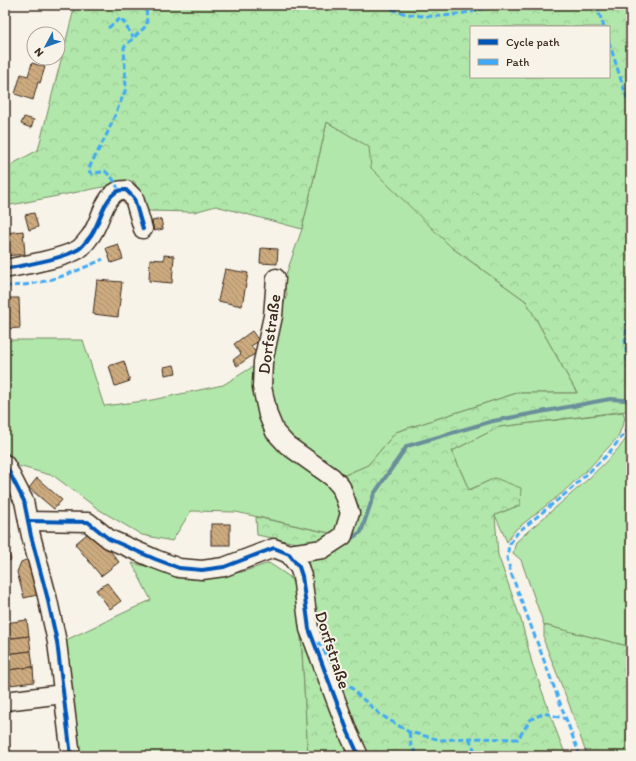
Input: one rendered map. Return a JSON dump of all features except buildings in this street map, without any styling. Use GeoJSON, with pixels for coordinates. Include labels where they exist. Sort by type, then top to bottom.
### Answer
{"type":"FeatureCollection","features":[{"type":"Feature","properties":{"kind":"street"},"geometry":{"type":"LineString","coordinates":[[5,269],[36,263],[72,253],[80,248],[91,236],[111,196],[118,190],[126,190],[134,198],[143,229]]}},
{"type":"Feature","properties":{"kind":"street","name":"Dorfstraße"},"geometry":{"type":"LineString","coordinates":[[28,521],[88,522],[109,538],[155,559],[179,568],[202,570],[224,567],[274,548],[289,554],[323,549],[343,536],[350,513],[341,487],[332,477],[287,445],[275,432],[268,415],[262,387],[263,362],[273,316],[276,278]]}},
{"type":"Feature","properties":{"kind":"street"},"geometry":{"type":"LineString","coordinates":[[5,464],[24,501],[31,536],[47,596],[57,642],[71,756]]}},
{"type":"Feature","properties":{"kind":"street","name":"Dorfstraße"},"geometry":{"type":"LineString","coordinates":[[289,554],[299,567],[302,576],[309,629],[348,732],[359,756]]}},
{"type":"Feature","properties":{"kind":"street"},"geometry":{"type":"LineString","coordinates":[[5,701],[63,694]]}},
{"type":"Feature","properties":{"kind":"green space"},"geometry":{"type":"Polygon","coordinates":[[[75,5],[631,5],[631,414],[626,411],[499,427],[452,451],[469,490],[495,478],[521,488],[520,505],[495,515],[498,555],[521,620],[532,663],[566,756],[365,756],[340,695],[329,652],[313,613],[310,589],[310,571],[308,560],[301,544],[257,535],[256,517],[338,535],[349,534],[338,478],[368,465],[396,432],[517,393],[577,393],[526,301],[451,247],[371,168],[369,147],[327,122],[302,229],[216,206],[194,212],[148,211],[134,181],[11,205],[5,201],[5,168],[38,150],[59,66],[66,66],[66,40],[75,5]]]}},
{"type":"Feature","properties":{"kind":"green space"},"geometry":{"type":"Polygon","coordinates":[[[327,122],[370,147],[451,247],[526,301],[577,393],[517,393],[396,432],[368,465],[338,478],[315,462],[272,417],[265,384],[280,315],[287,294],[283,283],[302,229],[327,122]]]}},
{"type":"Feature","properties":{"kind":"green space"},"geometry":{"type":"Polygon","coordinates":[[[5,340],[83,340],[104,406],[152,400],[223,385],[259,363],[263,413],[343,500],[338,535],[236,512],[191,511],[172,541],[142,535],[98,509],[54,476],[18,466],[5,449],[5,340]]]}},
{"type":"Feature","properties":{"kind":"green space"},"geometry":{"type":"Polygon","coordinates":[[[623,412],[625,418],[618,437],[589,468],[561,494],[515,530],[507,542],[495,515],[520,505],[495,478],[469,490],[452,451],[499,427],[623,412]]]}},
{"type":"Feature","properties":{"kind":"green space"},"geometry":{"type":"Polygon","coordinates":[[[631,433],[631,647],[544,625],[521,560],[513,553],[516,542],[605,463],[631,433]]]}},
{"type":"Feature","properties":{"kind":"green space"},"geometry":{"type":"Polygon","coordinates":[[[132,563],[197,578],[242,572],[269,563],[290,577],[296,589],[300,617],[308,756],[78,756],[66,640],[151,600],[132,563]]]}},
{"type":"Feature","properties":{"kind":"green space"},"geometry":{"type":"Polygon","coordinates":[[[298,575],[355,756],[308,756],[300,617],[296,589],[290,577],[298,575]]]}},
{"type":"Feature","properties":{"kind":"green space"},"geometry":{"type":"Polygon","coordinates":[[[544,625],[631,647],[631,756],[587,756],[569,704],[544,641],[544,625]]]}},
{"type":"Feature","properties":{"kind":"waterway"},"geometry":{"type":"LineString","coordinates":[[347,541],[361,532],[374,494],[407,446],[493,421],[610,399],[625,400]]}},
{"type":"Feature","properties":{"kind":"waterway"},"geometry":{"type":"LineString","coordinates":[[5,453],[10,460]]}},
{"type":"Feature","properties":{"kind":"marked path"},"geometry":{"type":"LineString","coordinates":[[119,190],[113,179],[105,171],[92,174],[88,170],[107,134],[126,89],[124,47],[147,25],[146,5]]}},
{"type":"Feature","properties":{"kind":"marked path"},"geometry":{"type":"LineString","coordinates":[[383,5],[403,13],[426,16],[461,14],[494,5]]}},
{"type":"Feature","properties":{"kind":"marked path"},"geometry":{"type":"LineString","coordinates":[[596,5],[604,26]]}},
{"type":"Feature","properties":{"kind":"marked path"},"geometry":{"type":"LineString","coordinates":[[108,28],[121,18],[133,37]]}},
{"type":"Feature","properties":{"kind":"marked path"},"geometry":{"type":"LineString","coordinates":[[610,45],[631,111]]}},
{"type":"Feature","properties":{"kind":"marked path"},"geometry":{"type":"LineString","coordinates":[[5,286],[31,284],[56,278],[80,270],[103,259]]}},
{"type":"Feature","properties":{"kind":"marked path"},"geometry":{"type":"LineString","coordinates":[[580,756],[511,573],[507,558],[509,545],[518,532],[570,490],[608,454],[629,428],[628,369],[625,340],[628,318],[631,311]]}},
{"type":"Feature","properties":{"kind":"marked path"},"geometry":{"type":"LineString","coordinates":[[318,642],[335,668],[357,694],[381,715],[409,732],[441,740],[469,738],[518,739],[530,720],[544,713],[566,719]]}},
{"type":"Feature","properties":{"kind":"marked path"},"geometry":{"type":"LineString","coordinates":[[409,732],[411,746],[418,756]]}},
{"type":"Feature","properties":{"kind":"marked path"},"geometry":{"type":"LineString","coordinates":[[469,738],[477,756]]}},
{"type":"Feature","properties":{"kind":"cycle path"},"geometry":{"type":"LineString","coordinates":[[5,269],[53,259],[72,253],[79,249],[93,233],[108,200],[119,191],[126,190],[134,198],[143,229]]}},
{"type":"Feature","properties":{"kind":"cycle path"},"geometry":{"type":"LineString","coordinates":[[5,464],[24,501],[31,536],[47,596],[57,642],[71,756]]}},
{"type":"Feature","properties":{"kind":"cycle path"},"geometry":{"type":"LineString","coordinates":[[28,521],[88,522],[109,539],[179,568],[202,570],[224,567],[274,548],[289,554],[299,567],[302,576],[309,629],[348,732],[359,756]]}}]}
